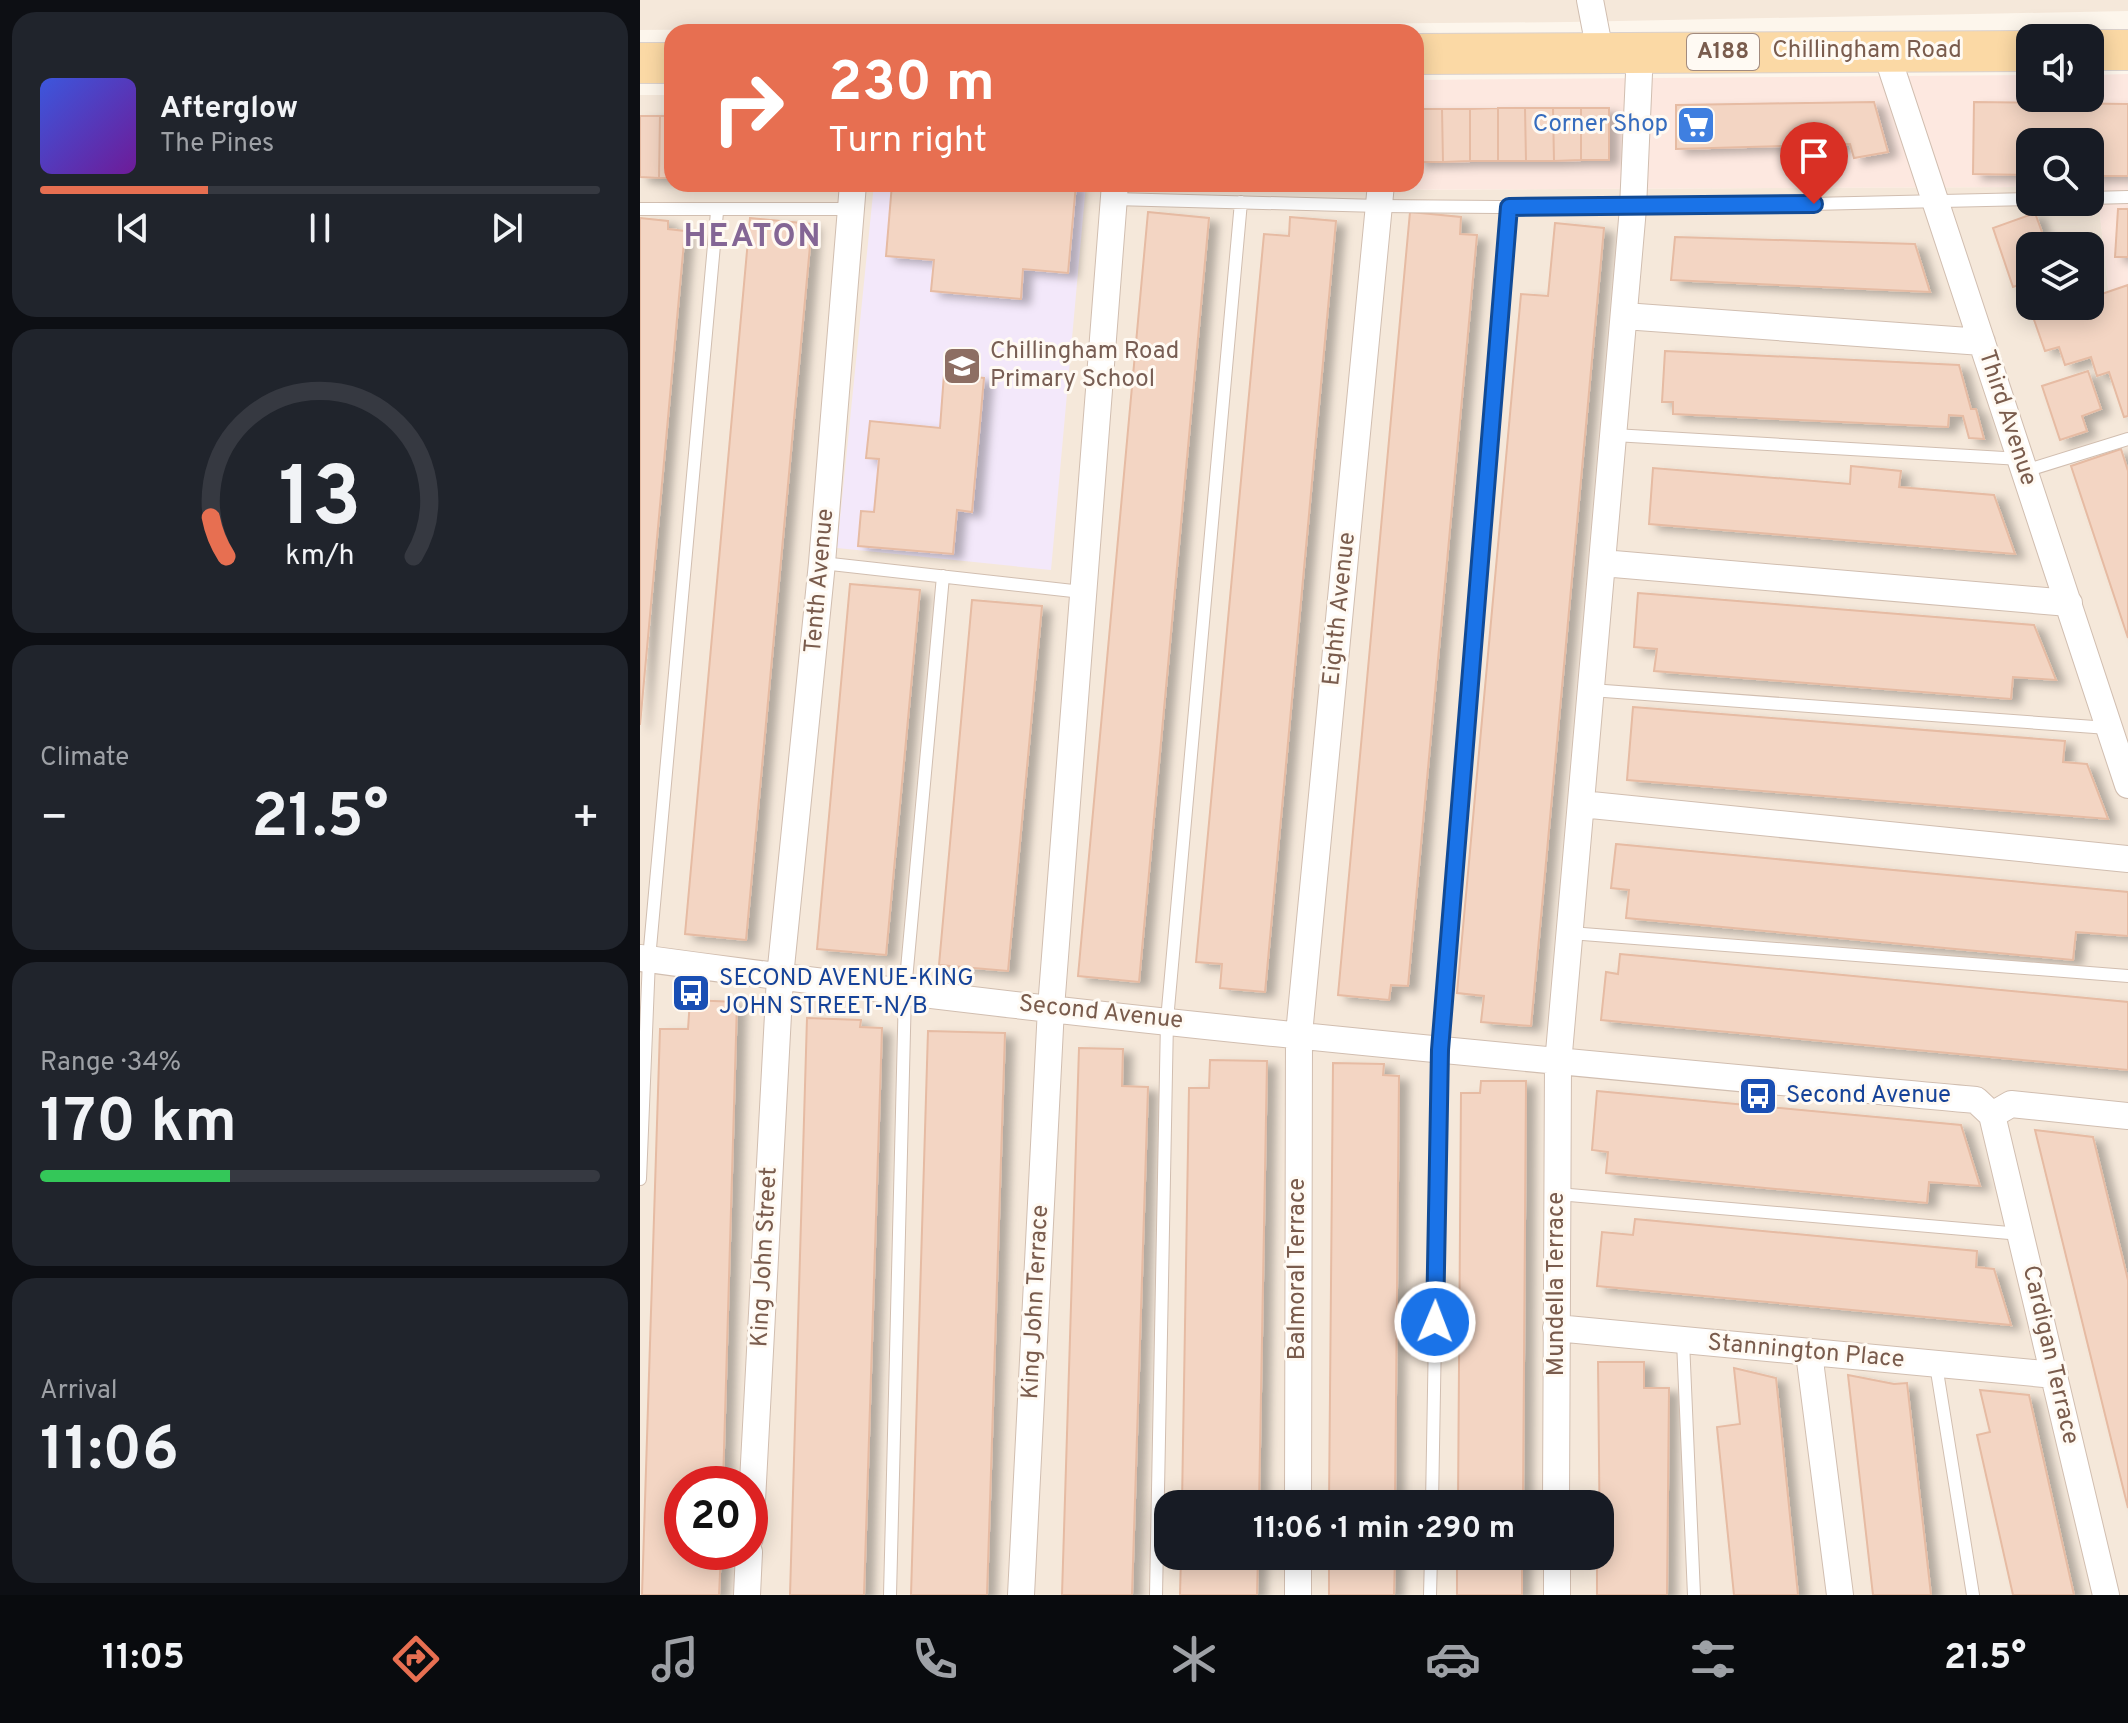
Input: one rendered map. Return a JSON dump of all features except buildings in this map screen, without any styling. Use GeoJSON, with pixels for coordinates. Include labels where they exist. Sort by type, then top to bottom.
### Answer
{"type":"FeatureCollection","features":[{"type":"Feature","properties":{"kind":"main road"},"geometry":{"type":"LineString","coordinates":[[2104,50],[2128,50]]}},
{"type":"Feature","properties":{"kind":"main road","name":"Chillingham Road"},"geometry":{"type":"LineString","coordinates":[[1424,54],[2016,51]]}},
{"type":"Feature","properties":{"kind":"main road"},"geometry":{"type":"LineString","coordinates":[[640,63],[664,63]]}},
{"type":"Feature","properties":{"kind":"street"},"geometry":{"type":"LineString","coordinates":[[1590,0],[1600,52]]}},
{"type":"Feature","properties":{"kind":"street","name":"Mundella Terrace"},"geometry":{"type":"LineString","coordinates":[[1556,1490],[1558,1064],[1633,208],[1640,51]]}},
{"type":"Feature","properties":{"kind":"street","name":"Third Avenue"},"geometry":{"type":"LineString","coordinates":[[1886,52],[2128,785]]}},
{"type":"Feature","properties":{"kind":"street","name":"King John Terrace"},"geometry":{"type":"LineString","coordinates":[[1021,1595],[1051,1008],[1114,192]]}},
{"type":"Feature","properties":{"kind":"street","name":"Eighth Avenue"},"geometry":{"type":"LineString","coordinates":[[1299,1034],[1380,195]]}},
{"type":"Feature","properties":{"kind":"street","name":"Tenth Avenue"},"geometry":{"type":"LineString","coordinates":[[780,977],[822,563],[852,196]]}},
{"type":"Feature","properties":{"kind":"street"},"geometry":{"type":"LineString","coordinates":[[1624,316],[1982,342]]}},
{"type":"Feature","properties":{"kind":"street"},"geometry":{"type":"LineString","coordinates":[[1602,563],[2069,603]]}},
{"type":"Feature","properties":{"kind":"street"},"geometry":{"type":"LineString","coordinates":[[1581,804],[2128,859]]}},
{"type":"Feature","properties":{"kind":"street","name":"Second Avenue"},"geometry":{"type":"LineString","coordinates":[[644,958],[780,977],[1558,1064],[1976,1100],[1992,1115]]}},
{"type":"Feature","properties":{"kind":"street","name":"King John Street"},"geometry":{"type":"LineString","coordinates":[[754,1466],[780,977]]}},
{"type":"Feature","properties":{"kind":"street","name":"Balmoral Terrace"},"geometry":{"type":"LineString","coordinates":[[1298,1490],[1299,1034]]}},
{"type":"Feature","properties":{"kind":"street"},"geometry":{"type":"LineString","coordinates":[[1992,1115],[2011,1104],[2127,1121]]}},
{"type":"Feature","properties":{"kind":"street","name":"Cardigan Terrace"},"geometry":{"type":"LineString","coordinates":[[1992,1115],[2106,1595]]}},
{"type":"Feature","properties":{"kind":"street","name":"Stannington Place"},"geometry":{"type":"LineString","coordinates":[[1556,1328],[2055,1375]]}},
{"type":"Feature","properties":{"kind":"street"},"geometry":{"type":"LineString","coordinates":[[1809,1353],[1840,1595]]}},
{"type":"Feature","properties":{"kind":"street"},"geometry":{"type":"LineString","coordinates":[[747,1595],[748,1570]]}},
{"type":"Feature","properties":{"kind":"street"},"geometry":{"type":"LineString","coordinates":[[1298,1570],[1298,1595]]}},
{"type":"Feature","properties":{"kind":"street"},"geometry":{"type":"LineString","coordinates":[[1557,1570],[1557,1595]]}},
{"type":"Feature","properties":{"kind":"lane"},"geometry":{"type":"LineString","coordinates":[[1126,192],[1241,202],[1380,195],[1509,207],[1633,208],[2016,199]]}},
{"type":"Feature","properties":{"kind":"lane"},"geometry":{"type":"LineString","coordinates":[[640,209],[717,212],[852,196]]}},
{"type":"Feature","properties":{"kind":"lane"},"geometry":{"type":"LineString","coordinates":[[2104,198],[2128,197]]}},
{"type":"Feature","properties":{"kind":"lane"},"geometry":{"type":"LineString","coordinates":[[1156,1595],[1167,1020],[1241,202]]}},
{"type":"Feature","properties":{"kind":"lane"},"geometry":{"type":"LineString","coordinates":[[1432,1490],[1440,1050],[1509,207]]}},
{"type":"Feature","properties":{"kind":"lane"},"geometry":{"type":"LineString","coordinates":[[640,1179],[644,958],[717,212]]}},
{"type":"Feature","properties":{"kind":"lane"},"geometry":{"type":"LineString","coordinates":[[1614,435],[2023,465],[2128,439]]}},
{"type":"Feature","properties":{"kind":"lane"},"geometry":{"type":"LineString","coordinates":[[822,563],[1082,592]]}},
{"type":"Feature","properties":{"kind":"lane"},"geometry":{"type":"LineString","coordinates":[[890,1595],[905,991],[943,576]]}},
{"type":"Feature","properties":{"kind":"lane"},"geometry":{"type":"LineString","coordinates":[[1591,690],[2108,728]]}},
{"type":"Feature","properties":{"kind":"lane"},"geometry":{"type":"LineString","coordinates":[[1570,933],[2128,976]]}},
{"type":"Feature","properties":{"kind":"lane"},"geometry":{"type":"LineString","coordinates":[[1558,1194],[2021,1234]]}},
{"type":"Feature","properties":{"kind":"lane"},"geometry":{"type":"LineString","coordinates":[[1683,1341],[1694,1595]]}},
{"type":"Feature","properties":{"kind":"lane"},"geometry":{"type":"LineString","coordinates":[[1936,1365],[1973,1595]]}},
{"type":"Feature","properties":{"kind":"lane"},"geometry":{"type":"LineString","coordinates":[[1430,1595],[1431,1570]]}},
{"type":"Feature","properties":{"kind":"shaded area"},"geometry":{"type":"Polygon","coordinates":[[[640,0],[2128,0],[2128,11],[1569,22],[664,24],[664,30],[640,30],[640,0]]]}},
{"type":"Feature","properties":{"kind":"shaded area"},"geometry":{"type":"Polygon","coordinates":[[[2128,74],[2128,386],[2119,389],[2100,216],[2104,216],[2104,128],[2016,128],[2016,187],[1424,190],[1424,80],[2016,75],[2016,112],[2104,112],[2104,75],[2128,74]]]}},
{"type":"Feature","properties":{"kind":"shaded area"},"geometry":{"type":"Polygon","coordinates":[[[640,95],[664,95],[664,192],[1424,192],[2016,187],[2016,216],[2100,216],[2102,232],[2016,232],[2016,320],[2104,320],[2104,251],[2119,388],[2128,386],[2128,1595],[640,1595],[640,95]]]}},
{"type":"Feature","properties":{"kind":"shaded area","name":"Chillingham Road Primary School"},"geometry":{"type":"Polygon","coordinates":[[[873,192],[1085,192],[1051,570],[837,548],[873,192]]]}},
{"type":"Feature","properties":{"kind":"place","name":"Corner Shop"},"geometry":{"type":"Point","coordinates":[1696,125]}},
{"type":"Feature","properties":{"kind":"place","name":"Chillingham Road Primary School"},"geometry":{"type":"Point","coordinates":[962,366]}},
{"type":"Feature","properties":{"kind":"place","name":"SECOND AVENUE-KING JOHN STREET-N/B"},"geometry":{"type":"Point","coordinates":[691,993]}},
{"type":"Feature","properties":{"kind":"place","name":"Second Avenue"},"geometry":{"type":"Point","coordinates":[1758,1096]}},
{"type":"Feature","properties":{"kind":"district","name":"HEATON"},"geometry":{"type":"Point","coordinates":[753,238]}},
{"type":"Feature","properties":{"kind":"route"},"geometry":{"type":"LineString","coordinates":[[1435,1322],[1440,1050],[1509,207],[1814,204]]}}]}
